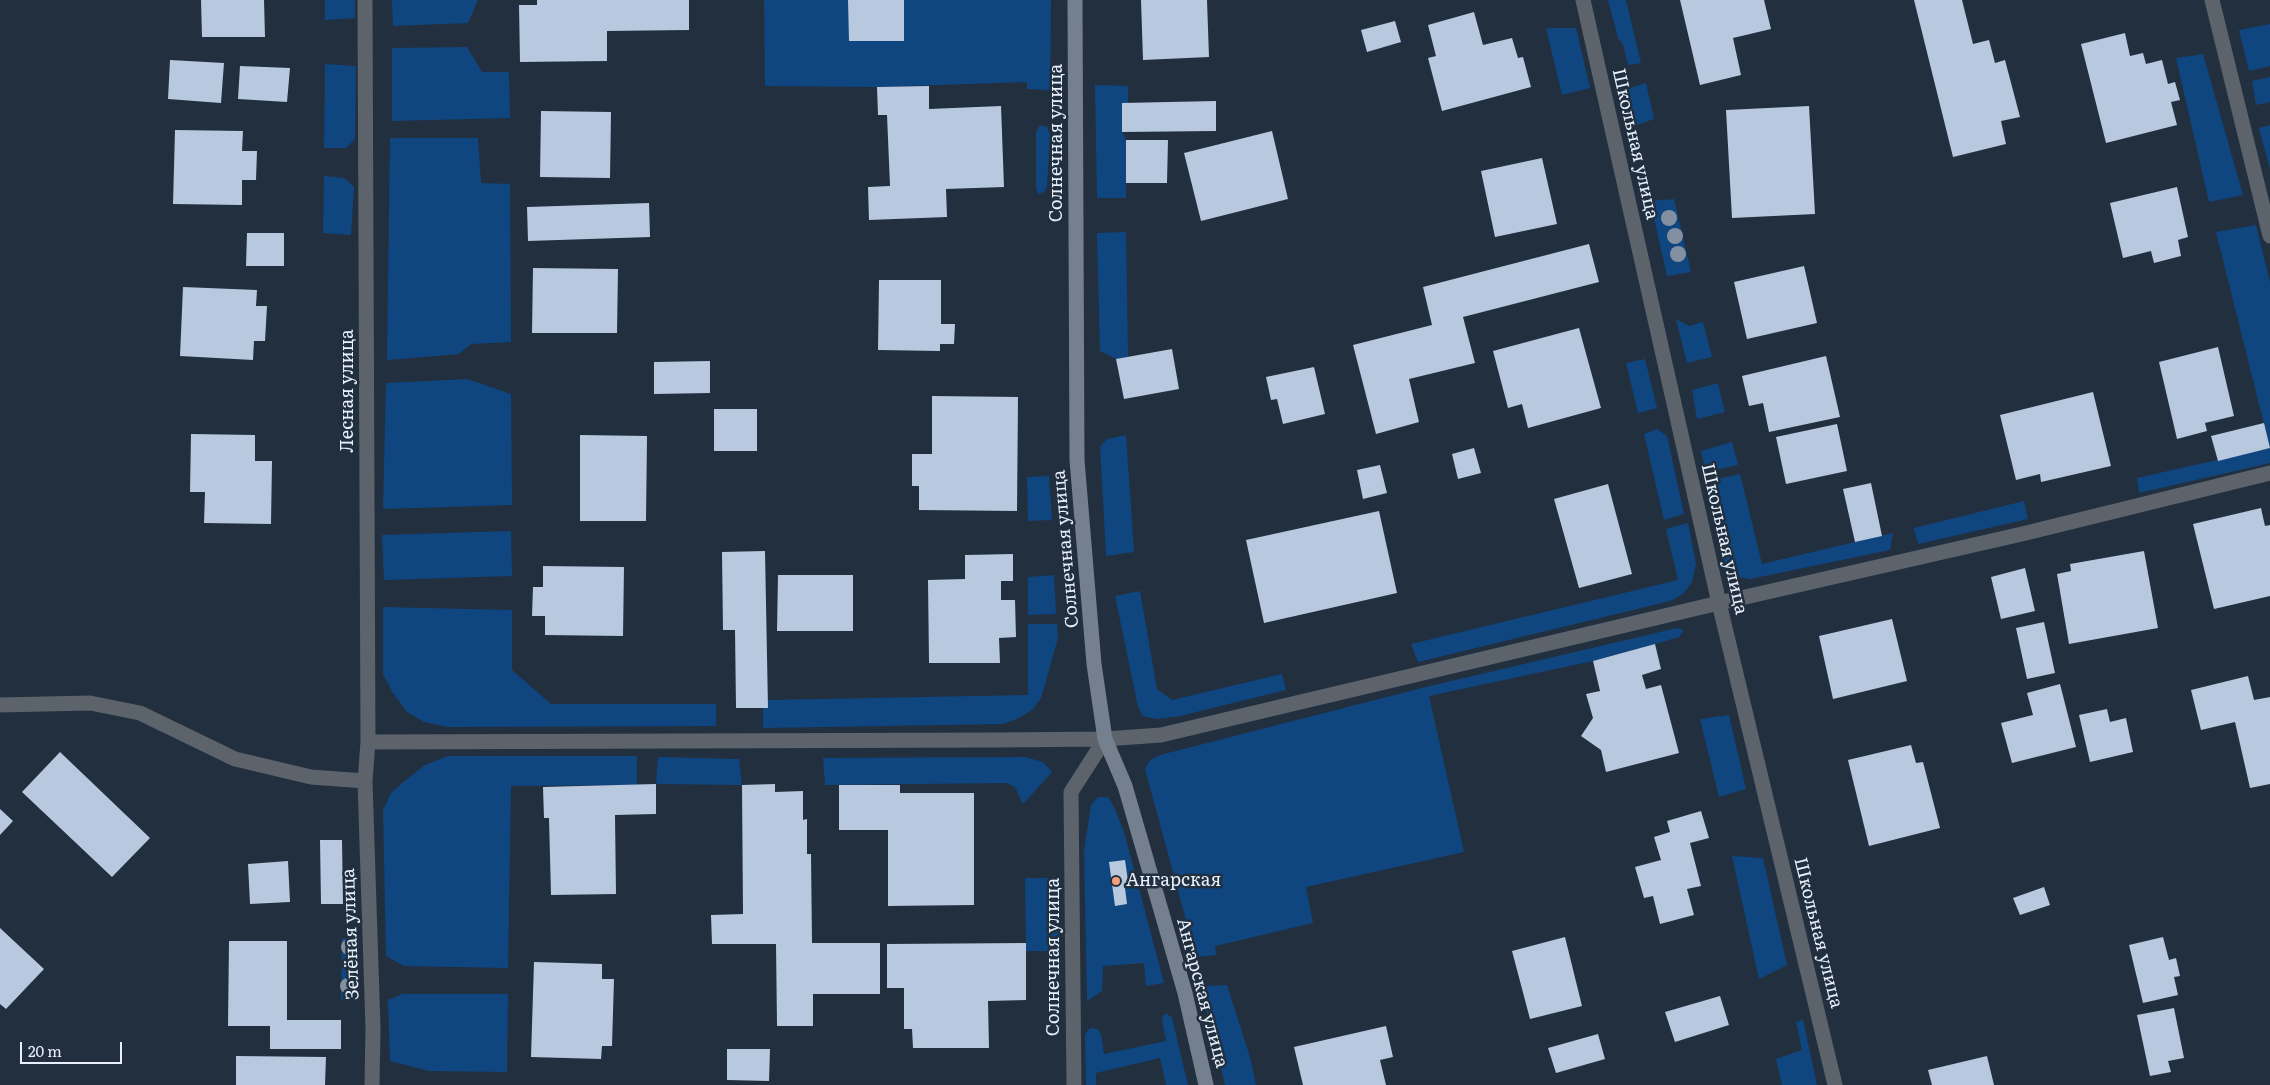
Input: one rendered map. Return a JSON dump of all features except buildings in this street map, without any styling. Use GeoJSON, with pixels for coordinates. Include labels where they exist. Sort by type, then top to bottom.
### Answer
{"type":"FeatureCollection","features":[{"type":"Feature","properties":{"kind":"street","name":"Лесная улица"},"geometry":{"type":"LineString","coordinates":[[365,0],[368,742],[366,781]]}},
{"type":"Feature","properties":{"kind":"street","name":"Солнечная улица"},"geometry":{"type":"LineString","coordinates":[[1074,1085],[1072,792],[1105,739],[1094,664],[1077,460],[1075,0]]}},
{"type":"Feature","properties":{"kind":"street","name":"Школьная улица"},"geometry":{"type":"LineString","coordinates":[[1583,0],[1719,603],[1835,1085]]}},
{"type":"Feature","properties":{"kind":"street"},"geometry":{"type":"LineString","coordinates":[[2212,0],[2270,236]]}},
{"type":"Feature","properties":{"kind":"street"},"geometry":{"type":"LineString","coordinates":[[368,742],[1105,739],[1161,735],[1719,603],[2022,534],[2270,473]]}},
{"type":"Feature","properties":{"kind":"street"},"geometry":{"type":"LineString","coordinates":[[0,706],[90,703],[140,713],[235,759],[311,777],[366,781]]}},
{"type":"Feature","properties":{"kind":"street","name":"Ангарская улица"},"geometry":{"type":"LineString","coordinates":[[1105,739],[1125,786],[1185,993],[1206,1085]]}},
{"type":"Feature","properties":{"kind":"street","name":"Зелёная улица"},"geometry":{"type":"LineString","coordinates":[[366,781],[373,1028],[372,1085]]}},
{"type":"Feature","properties":{"kind":"shaded area"},"geometry":{"type":"Polygon","coordinates":[[[325,0],[355,0],[355,18],[325,20],[325,0]]]}},
{"type":"Feature","properties":{"kind":"shaded area"},"geometry":{"type":"Polygon","coordinates":[[[392,0],[478,0],[468,23],[393,26],[392,0]]]}},
{"type":"Feature","properties":{"kind":"shaded area"},"geometry":{"type":"Polygon","coordinates":[[[764,0],[1051,0],[1050,90],[1027,89],[1027,82],[877,87],[765,86],[764,0]]]}},
{"type":"Feature","properties":{"kind":"shaded area"},"geometry":{"type":"Polygon","coordinates":[[[1608,0],[1626,0],[1641,63],[1628,65],[1623,44],[1618,38],[1608,0]]]}},
{"type":"Feature","properties":{"kind":"shaded area"},"geometry":{"type":"Polygon","coordinates":[[[2270,24],[2270,66],[2249,71],[2239,30],[2270,24]]]}},
{"type":"Feature","properties":{"kind":"shaded area"},"geometry":{"type":"Polygon","coordinates":[[[1546,28],[1576,28],[1590,88],[1562,95],[1546,28]]]}},
{"type":"Feature","properties":{"kind":"shaded area"},"geometry":{"type":"Polygon","coordinates":[[[467,47],[482,72],[509,72],[510,118],[392,121],[392,48],[467,47]]]}},
{"type":"Feature","properties":{"kind":"shaded area"},"geometry":{"type":"Polygon","coordinates":[[[2203,54],[2243,195],[2209,202],[2176,58],[2203,54]]]}},
{"type":"Feature","properties":{"kind":"shaded area"},"geometry":{"type":"Polygon","coordinates":[[[325,64],[356,66],[355,139],[346,148],[324,148],[325,64]]]}},
{"type":"Feature","properties":{"kind":"shaded area"},"geometry":{"type":"Polygon","coordinates":[[[2270,77],[2270,102],[2256,105],[2252,81],[2270,77]]]}},
{"type":"Feature","properties":{"kind":"shaded area"},"geometry":{"type":"Polygon","coordinates":[[[1646,83],[1654,119],[1634,126],[1627,89],[1646,83]]]}},
{"type":"Feature","properties":{"kind":"shaded area"},"geometry":{"type":"Polygon","coordinates":[[[1095,85],[1128,86],[1128,103],[1122,104],[1122,132],[1126,140],[1126,198],[1097,198],[1095,85]]]}},
{"type":"Feature","properties":{"kind":"shaded area"},"geometry":{"type":"Polygon","coordinates":[[[1040,125],[1047,127],[1050,135],[1047,187],[1044,192],[1038,194],[1036,187],[1036,132],[1040,125]]]}},
{"type":"Feature","properties":{"kind":"shaded area"},"geometry":{"type":"Polygon","coordinates":[[[2270,125],[2270,169],[2259,128],[2270,125]]]}},
{"type":"Feature","properties":{"kind":"shaded area"},"geometry":{"type":"Polygon","coordinates":[[[390,138],[478,138],[481,183],[510,184],[511,342],[471,344],[459,354],[387,360],[390,138]]]}},
{"type":"Feature","properties":{"kind":"shaded area"},"geometry":{"type":"Polygon","coordinates":[[[324,176],[344,178],[354,187],[351,235],[323,233],[324,176]]]}},
{"type":"Feature","properties":{"kind":"shaded area"},"geometry":{"type":"Polygon","coordinates":[[[1674,199],[1691,272],[1667,276],[1650,201],[1674,199]]]}},
{"type":"Feature","properties":{"kind":"shaded area"},"geometry":{"type":"Polygon","coordinates":[[[2256,225],[2270,282],[2270,448],[2216,232],[2256,225]]]}},
{"type":"Feature","properties":{"kind":"shaded area"},"geometry":{"type":"Polygon","coordinates":[[[1126,232],[1128,357],[1116,359],[1100,351],[1097,233],[1126,232]]]}},
{"type":"Feature","properties":{"kind":"shaded area"},"geometry":{"type":"Polygon","coordinates":[[[1676,319],[1689,326],[1703,322],[1712,357],[1687,363],[1676,319]]]}},
{"type":"Feature","properties":{"kind":"shaded area"},"geometry":{"type":"Polygon","coordinates":[[[1645,359],[1657,408],[1638,413],[1626,363],[1645,359]]]}},
{"type":"Feature","properties":{"kind":"shaded area"},"geometry":{"type":"Polygon","coordinates":[[[467,379],[511,394],[512,505],[383,509],[386,383],[467,379]]]}},
{"type":"Feature","properties":{"kind":"shaded area"},"geometry":{"type":"Polygon","coordinates":[[[1718,383],[1725,412],[1697,419],[1692,390],[1718,383]]]}},
{"type":"Feature","properties":{"kind":"shaded area"},"geometry":{"type":"Polygon","coordinates":[[[1657,429],[1667,436],[1684,514],[1664,520],[1644,434],[1657,429]]]}},
{"type":"Feature","properties":{"kind":"shaded area"},"geometry":{"type":"Polygon","coordinates":[[[1126,435],[1134,552],[1106,556],[1100,447],[1107,439],[1126,435]]]}},
{"type":"Feature","properties":{"kind":"shaded area"},"geometry":{"type":"Polygon","coordinates":[[[1732,442],[1738,465],[1706,472],[1701,451],[1732,442]]]}},
{"type":"Feature","properties":{"kind":"shaded area"},"geometry":{"type":"Polygon","coordinates":[[[2270,448],[2270,463],[2139,493],[2137,478],[2270,448]]]}},
{"type":"Feature","properties":{"kind":"shaded area"},"geometry":{"type":"Polygon","coordinates":[[[1740,474],[1762,564],[1893,533],[1890,550],[1750,579],[1739,577],[1723,560],[1708,489],[1709,481],[1740,474]]]}},
{"type":"Feature","properties":{"kind":"shaded area"},"geometry":{"type":"Polygon","coordinates":[[[1049,476],[1052,520],[1028,521],[1027,477],[1049,476]]]}},
{"type":"Feature","properties":{"kind":"shaded area"},"geometry":{"type":"Polygon","coordinates":[[[2024,501],[2028,519],[1918,544],[1914,528],[2024,501]]]}},
{"type":"Feature","properties":{"kind":"shaded area"},"geometry":{"type":"Polygon","coordinates":[[[1688,523],[1696,564],[1692,582],[1683,594],[1670,601],[1418,662],[1411,644],[1678,580],[1666,529],[1688,523]]]}},
{"type":"Feature","properties":{"kind":"shaded area"},"geometry":{"type":"Polygon","coordinates":[[[511,531],[512,576],[384,580],[382,535],[511,531]]]}},
{"type":"Feature","properties":{"kind":"shaded area"},"geometry":{"type":"Polygon","coordinates":[[[1054,575],[1056,614],[1028,615],[1028,577],[1054,575]]]}},
{"type":"Feature","properties":{"kind":"shaded area"},"geometry":{"type":"Polygon","coordinates":[[[1140,591],[1157,689],[1172,700],[1282,674],[1286,690],[1180,716],[1157,719],[1143,716],[1138,707],[1115,596],[1140,591]]]}},
{"type":"Feature","properties":{"kind":"shaded area"},"geometry":{"type":"Polygon","coordinates":[[[383,607],[512,610],[512,670],[551,704],[716,704],[716,726],[448,727],[424,722],[407,712],[393,693],[383,674],[383,607]]]}},
{"type":"Feature","properties":{"kind":"shaded area"},"geometry":{"type":"Polygon","coordinates":[[[1028,624],[1057,624],[1058,638],[1041,698],[1032,710],[1019,718],[1003,724],[763,728],[763,708],[768,700],[1028,695],[1028,624]]]}},
{"type":"Feature","properties":{"kind":"shaded area"},"geometry":{"type":"Polygon","coordinates":[[[1677,628],[1684,630],[1679,637],[1593,661],[1429,696],[1464,852],[1306,887],[1313,923],[1215,946],[1216,955],[1196,957],[1145,769],[1150,760],[1160,755],[1426,687],[1677,628]]]}},
{"type":"Feature","properties":{"kind":"shaded area"},"geometry":{"type":"Polygon","coordinates":[[[1729,715],[1746,789],[1719,797],[1700,719],[1729,715]]]}},
{"type":"Feature","properties":{"kind":"shaded area"},"geometry":{"type":"Polygon","coordinates":[[[448,756],[637,756],[637,785],[511,786],[508,968],[404,966],[386,956],[383,810],[391,793],[406,780],[425,765],[448,756]]]}},
{"type":"Feature","properties":{"kind":"shaded area"},"geometry":{"type":"Polygon","coordinates":[[[658,757],[739,759],[742,785],[656,784],[658,757]]]}},
{"type":"Feature","properties":{"kind":"shaded area"},"geometry":{"type":"Polygon","coordinates":[[[1025,757],[1043,762],[1052,772],[1023,804],[1015,787],[1006,783],[825,785],[823,758],[1025,757]]]}},
{"type":"Feature","properties":{"kind":"shaded area"},"geometry":{"type":"Polygon","coordinates":[[[1098,797],[1108,797],[1124,832],[1164,983],[1146,986],[1144,963],[1103,966],[1102,991],[1087,1001],[1084,851],[1091,805],[1098,797]]]}},
{"type":"Feature","properties":{"kind":"shaded area"},"geometry":{"type":"Polygon","coordinates":[[[1732,856],[1763,858],[1787,965],[1759,979],[1732,856]]]}},
{"type":"Feature","properties":{"kind":"shaded area"},"geometry":{"type":"Polygon","coordinates":[[[1025,878],[1059,878],[1058,951],[1026,951],[1025,878]]]}},
{"type":"Feature","properties":{"kind":"shaded area"},"geometry":{"type":"Polygon","coordinates":[[[342,938],[359,939],[359,1000],[341,1000],[342,938]]]}},
{"type":"Feature","properties":{"kind":"shaded area"},"geometry":{"type":"Polygon","coordinates":[[[1227,985],[1250,1057],[1256,1085],[1225,1085],[1200,986],[1227,985]]]}},
{"type":"Feature","properties":{"kind":"shaded area"},"geometry":{"type":"Polygon","coordinates":[[[402,994],[508,994],[507,1072],[429,1071],[390,1061],[388,1000],[402,994]]]}},
{"type":"Feature","properties":{"kind":"shaded area"},"geometry":{"type":"Polygon","coordinates":[[[1166,1013],[1172,1018],[1188,1085],[1166,1085],[1160,1058],[1096,1073],[1096,1085],[1086,1085],[1085,1035],[1088,1030],[1092,1028],[1097,1029],[1101,1034],[1104,1054],[1166,1041],[1162,1021],[1166,1013]]]}},
{"type":"Feature","properties":{"kind":"shaded area"},"geometry":{"type":"Polygon","coordinates":[[[1803,1020],[1817,1085],[1782,1085],[1776,1059],[1802,1050],[1796,1022],[1803,1020]]]}},
{"type":"Feature","properties":{"kind":"place","name":"Ангарская"},"geometry":{"type":"Point","coordinates":[1116,881]}}]}
